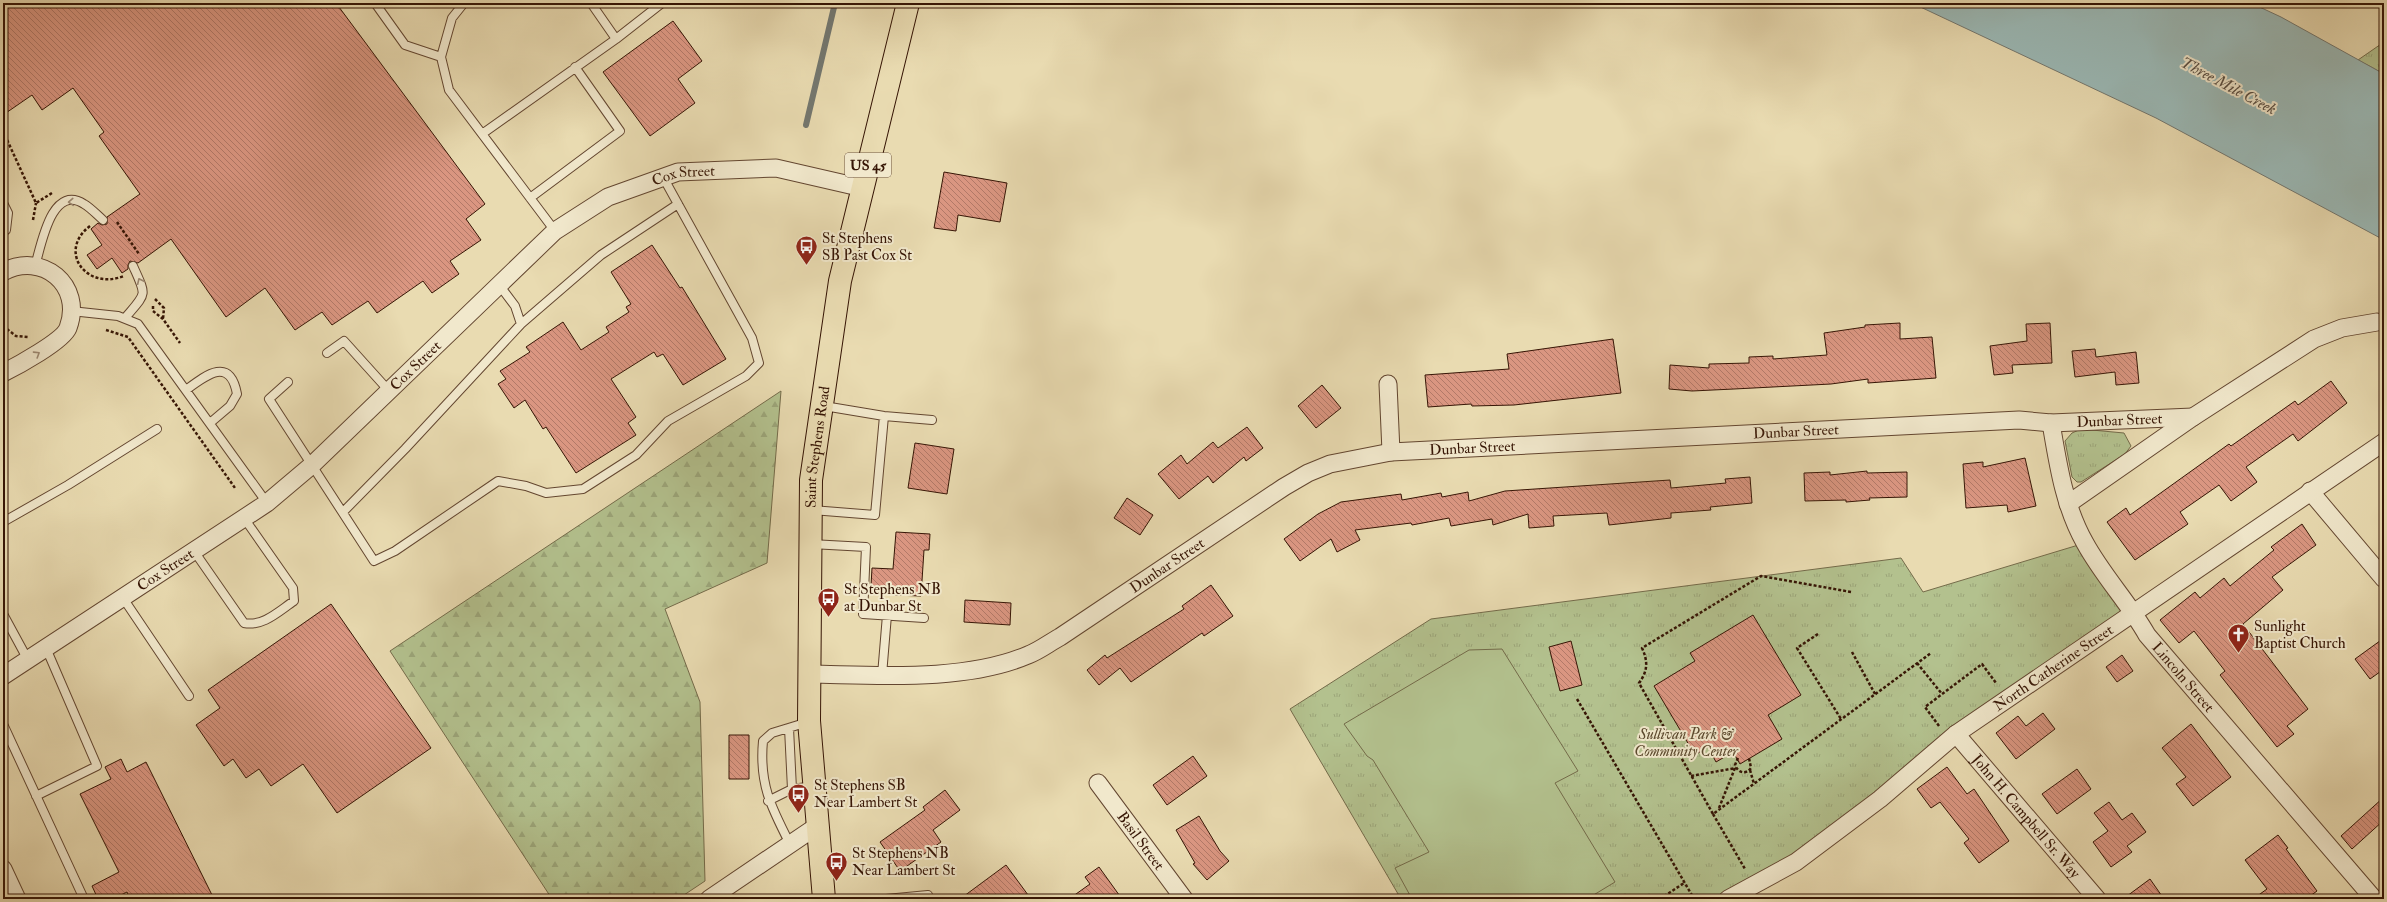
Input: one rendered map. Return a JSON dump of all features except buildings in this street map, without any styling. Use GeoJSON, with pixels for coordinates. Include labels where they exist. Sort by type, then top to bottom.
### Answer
{"type":"FeatureCollection","features":[{"type":"Feature","properties":{"kind":"main road","name":"Saint Stephens Road"},"geometry":{"type":"LineString","coordinates":[[824,899],[814,786],[799,725],[810,674],[811,480],[840,281],[908,3]]}},
{"type":"Feature","properties":{"kind":"street","name":"Cox Street"},"geometry":{"type":"LineString","coordinates":[[3,676],[267,503],[312,465],[390,392],[500,286],[555,230],[608,196],[678,172],[776,168],[863,188]]}},
{"type":"Feature","properties":{"kind":"street"},"geometry":{"type":"LineString","coordinates":[[3,272],[14,266],[35,266],[50,270],[64,284],[71,311],[68,329],[53,343],[3,374]]}},
{"type":"Feature","properties":{"kind":"street","name":"Dunbar Street"},"geometry":{"type":"LineString","coordinates":[[2068,504],[2193,417],[2314,339],[2342,328],[2377,322]]}},
{"type":"Feature","properties":{"kind":"street"},"geometry":{"type":"LineString","coordinates":[[1388,384],[1392,452]]}},
{"type":"Feature","properties":{"kind":"street","name":"Dunbar Street"},"geometry":{"type":"LineString","coordinates":[[810,674],[943,675],[989,666],[1027,656],[1060,638],[1290,484],[1330,464],[1392,452],[2019,420],[2051,423],[2193,417]]}},
{"type":"Feature","properties":{"kind":"street","name":"Lincoln Street"},"geometry":{"type":"LineString","coordinates":[[2051,423],[2061,482],[2068,504],[2085,544],[2133,612],[2147,635],[2374,899]]}},
{"type":"Feature","properties":{"kind":"street","name":"North Catherine Street"},"geometry":{"type":"LineString","coordinates":[[1728,899],[1796,862],[1880,799],[1956,734],[2310,491],[2384,442]]}},
{"type":"Feature","properties":{"kind":"street"},"geometry":{"type":"LineString","coordinates":[[2310,491],[2384,579]]}},
{"type":"Feature","properties":{"kind":"street","name":"John H. Campbell Sr. Way"},"geometry":{"type":"LineString","coordinates":[[1956,734],[2097,899]]}},
{"type":"Feature","properties":{"kind":"street","name":"Basil Street"},"geometry":{"type":"LineString","coordinates":[[1098,783],[1184,899]]}},
{"type":"Feature","properties":{"kind":"street"},"geometry":{"type":"LineString","coordinates":[[709,899],[817,826]]}},
{"type":"Feature","properties":{"kind":"street"},"geometry":{"type":"LineString","coordinates":[[3,869],[17,899]]}},
{"type":"Feature","properties":{"kind":"lane"},"geometry":{"type":"LineString","coordinates":[[375,3],[405,45],[441,57]]}},
{"type":"Feature","properties":{"kind":"lane"},"geometry":{"type":"LineString","coordinates":[[464,3],[452,18],[441,57],[449,90],[555,230]]}},
{"type":"Feature","properties":{"kind":"lane"},"geometry":{"type":"LineString","coordinates":[[591,3],[616,38]]}},
{"type":"Feature","properties":{"kind":"lane"},"geometry":{"type":"LineString","coordinates":[[482,134],[616,38],[662,3]]}},
{"type":"Feature","properties":{"kind":"lane"},"geometry":{"type":"LineString","coordinates":[[530,198],[620,131],[576,67]]}},
{"type":"Feature","properties":{"kind":"lane"},"geometry":{"type":"LineString","coordinates":[[288,382],[269,399],[374,561],[395,551],[498,481],[526,486],[546,493],[583,489],[636,455],[668,421],[746,376],[759,363],[752,338],[663,177]]}},
{"type":"Feature","properties":{"kind":"lane"},"geometry":{"type":"LineString","coordinates":[[35,266],[52,212],[61,203],[71,200],[83,203],[101,219]]}},
{"type":"Feature","properties":{"kind":"lane"},"geometry":{"type":"LineString","coordinates":[[3,203],[8,213],[6,230],[3,232]]}},
{"type":"Feature","properties":{"kind":"lane"},"geometry":{"type":"LineString","coordinates":[[343,512],[405,449],[521,324],[601,255],[678,204]]}},
{"type":"Feature","properties":{"kind":"lane"},"geometry":{"type":"LineString","coordinates":[[125,318],[143,298],[144,291],[133,268]]}},
{"type":"Feature","properties":{"kind":"lane"},"geometry":{"type":"LineString","coordinates":[[500,286],[514,306],[521,324]]}},
{"type":"Feature","properties":{"kind":"lane"},"geometry":{"type":"LineString","coordinates":[[71,311],[118,316],[138,324],[267,503]]}},
{"type":"Feature","properties":{"kind":"lane"},"geometry":{"type":"LineString","coordinates":[[327,353],[344,341],[390,392]]}},
{"type":"Feature","properties":{"kind":"lane"},"geometry":{"type":"LineString","coordinates":[[186,390],[213,372],[222,371],[230,376],[237,394],[230,406],[210,423]]}},
{"type":"Feature","properties":{"kind":"lane"},"geometry":{"type":"LineString","coordinates":[[822,406],[884,416],[932,420]]}},
{"type":"Feature","properties":{"kind":"lane"},"geometry":{"type":"LineString","coordinates":[[811,510],[875,514],[884,416]]}},
{"type":"Feature","properties":{"kind":"lane"},"geometry":{"type":"LineString","coordinates":[[3,522],[68,485],[157,429]]}},
{"type":"Feature","properties":{"kind":"lane"},"geometry":{"type":"LineString","coordinates":[[194,551],[244,623],[254,625],[271,617],[294,601],[293,588],[244,518]]}},
{"type":"Feature","properties":{"kind":"lane"},"geometry":{"type":"LineString","coordinates":[[810,544],[866,547],[863,614],[924,618]]}},
{"type":"Feature","properties":{"kind":"lane"},"geometry":{"type":"LineString","coordinates":[[123,598],[189,696]]}},
{"type":"Feature","properties":{"kind":"lane"},"geometry":{"type":"LineString","coordinates":[[3,614],[28,660]]}},
{"type":"Feature","properties":{"kind":"lane"},"geometry":{"type":"LineString","coordinates":[[882,675],[887,615]]}},
{"type":"Feature","properties":{"kind":"lane"},"geometry":{"type":"LineString","coordinates":[[36,796],[97,766],[46,648]]}},
{"type":"Feature","properties":{"kind":"lane"},"geometry":{"type":"LineString","coordinates":[[3,724],[84,899]]}},
{"type":"Feature","properties":{"kind":"lane"},"geometry":{"type":"LineString","coordinates":[[790,844],[768,801],[761,762],[763,741],[772,733],[799,725],[792,789]]}},
{"type":"Feature","properties":{"kind":"lane"},"geometry":{"type":"LineString","coordinates":[[768,801],[792,789],[814,786]]}},
{"type":"Feature","properties":{"kind":"lane"},"geometry":{"type":"LineString","coordinates":[[886,899],[928,895]]}},
{"type":"Feature","properties":{"kind":"path"},"geometry":{"type":"LineString","coordinates":[[101,219],[78,238],[76,256],[79,264],[87,274],[99,280],[109,280],[123,276],[133,268]]}},
{"type":"Feature","properties":{"kind":"path"},"geometry":{"type":"LineString","coordinates":[[153,297],[164,308],[163,319]]}},
{"type":"Feature","properties":{"kind":"path"},"geometry":{"type":"LineString","coordinates":[[3,326],[16,336],[31,337]]}},
{"type":"Feature","properties":{"kind":"path"},"geometry":{"type":"LineString","coordinates":[[102,328],[128,337],[235,488]]}},
{"type":"Feature","properties":{"kind":"path"},"geometry":{"type":"LineString","coordinates":[[1745,869],[1639,683],[1646,671],[1647,664],[1642,648],[1761,576],[1851,592]]}},
{"type":"Feature","properties":{"kind":"path"},"geometry":{"type":"LineString","coordinates":[[1818,634],[1797,648],[1841,719]]}},
{"type":"Feature","properties":{"kind":"path"},"geometry":{"type":"LineString","coordinates":[[1852,652],[1875,694]]}},
{"type":"Feature","properties":{"kind":"path"},"geometry":{"type":"LineString","coordinates":[[1713,814],[1931,653]]}},
{"type":"Feature","properties":{"kind":"path"},"geometry":{"type":"LineString","coordinates":[[1917,664],[1942,694]]}},
{"type":"Feature","properties":{"kind":"path"},"geometry":{"type":"LineString","coordinates":[[1940,727],[1925,707],[1982,664],[1996,683]]}},
{"type":"Feature","properties":{"kind":"path"},"geometry":{"type":"LineString","coordinates":[[1577,699],[1693,897]]}},
{"type":"Feature","properties":{"kind":"path"},"geometry":{"type":"LineString","coordinates":[[1719,809],[1736,768],[1735,762],[1738,758]]}},
{"type":"Feature","properties":{"kind":"path"},"geometry":{"type":"LineString","coordinates":[[1749,758],[1751,763],[1750,770],[1754,784]]}},
{"type":"Feature","properties":{"kind":"path"},"geometry":{"type":"LineString","coordinates":[[1691,776],[1736,768],[1742,773],[1750,770]]}},
{"type":"Feature","properties":{"kind":"path"},"geometry":{"type":"LineString","coordinates":[[1660,899],[1684,883]]}},
{"type":"Feature","properties":{"kind":"green space"},"geometry":{"type":"Polygon","coordinates":[[[2384,42],[2384,74],[2358,60],[2384,42]]]}},
{"type":"Feature","properties":{"kind":"green space"},"geometry":{"type":"Polygon","coordinates":[[[781,391],[767,563],[665,609],[700,702],[705,881],[678,899],[552,899],[390,651],[781,391]]]}},
{"type":"Feature","properties":{"kind":"green space"},"geometry":{"type":"Polygon","coordinates":[[[2081,429],[2124,433],[2131,446],[2125,454],[2081,482],[2077,482],[2072,477],[2065,441],[2072,433],[2081,429]]]}},
{"type":"Feature","properties":{"kind":"green space","name":"Sullivan Park & Community Center"},"geometry":{"type":"Polygon","coordinates":[[[2085,543],[2133,611],[1880,799],[1728,899],[1401,899],[1290,709],[1431,619],[1901,558],[1923,592],[2085,543]]]}},
{"type":"Feature","properties":{"kind":"green space"},"geometry":{"type":"Polygon","coordinates":[[[1502,649],[1578,771],[1555,783],[1615,882],[1587,899],[1412,899],[1395,868],[1429,852],[1373,760],[1367,756],[1344,724],[1469,650],[1502,649]]]}},
{"type":"Feature","properties":{"kind":"water","name":"Three Mile Creek"},"geometry":{"type":"Polygon","coordinates":[[[1912,3],[2251,3],[2281,17],[2384,74],[2384,240],[2156,118],[1912,3]]]}},
{"type":"Feature","properties":{"kind":"waterway"},"geometry":{"type":"LineString","coordinates":[[806,125],[835,3]]}},
{"type":"Feature","properties":{"kind":"place","name":"St Stephens SB Past Cox St"},"geometry":{"type":"Point","coordinates":[807,266]}},
{"type":"Feature","properties":{"kind":"place","name":"St Stephens NB at Dunbar St"},"geometry":{"type":"Point","coordinates":[828,618]}},
{"type":"Feature","properties":{"kind":"place","name":"Sunlight Baptist Church"},"geometry":{"type":"Point","coordinates":[2239,654]}},
{"type":"Feature","properties":{"kind":"place","name":"St Stephens SB Near Lambert St"},"geometry":{"type":"Point","coordinates":[799,814]}},
{"type":"Feature","properties":{"kind":"place","name":"St Stephens NB Near Lambert St"},"geometry":{"type":"Point","coordinates":[837,882]}}]}
